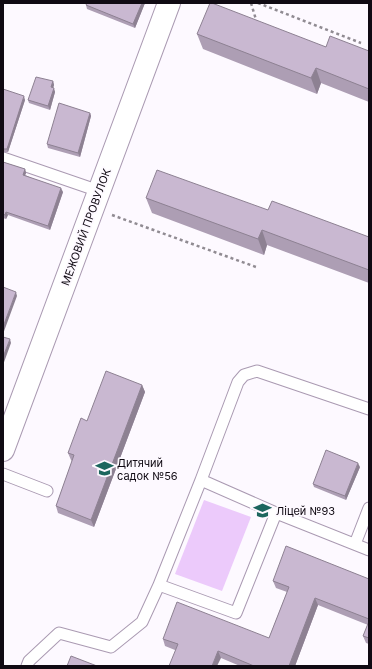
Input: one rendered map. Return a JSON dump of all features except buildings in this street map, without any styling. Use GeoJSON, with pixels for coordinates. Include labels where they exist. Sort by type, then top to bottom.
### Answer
{"type":"FeatureCollection","features":[{"type":"Feature","properties":{"kind":"street","name":"МЕЖОВИЙ ПРОВУЛОК"},"geometry":{"type":"LineString","coordinates":[[3,450],[168,3]]}},
{"type":"Feature","properties":{"kind":"lane"},"geometry":{"type":"LineString","coordinates":[[3,158],[99,191]]}},
{"type":"Feature","properties":{"kind":"lane"},"geometry":{"type":"LineString","coordinates":[[27,666],[29,661],[59,633],[111,648],[142,622],[159,585],[201,480],[238,382],[244,374],[257,371],[369,409]]}},
{"type":"Feature","properties":{"kind":"lane"},"geometry":{"type":"LineString","coordinates":[[3,474],[47,491]]}},
{"type":"Feature","properties":{"kind":"lane"},"geometry":{"type":"LineString","coordinates":[[201,480],[369,550]]}},
{"type":"Feature","properties":{"kind":"lane"},"geometry":{"type":"LineString","coordinates":[[355,544],[369,508]]}},
{"type":"Feature","properties":{"kind":"lane"},"geometry":{"type":"LineString","coordinates":[[159,585],[236,613],[276,512]]}},
{"type":"Feature","properties":{"kind":"path"},"geometry":{"type":"LineString","coordinates":[[251,3],[259,29]]}},
{"type":"Feature","properties":{"kind":"path"},"geometry":{"type":"LineString","coordinates":[[258,3],[361,43]]}},
{"type":"Feature","properties":{"kind":"path"},"geometry":{"type":"LineString","coordinates":[[105,212],[256,267]]}},
{"type":"Feature","properties":{"kind":"shaded area"},"geometry":{"type":"Polygon","coordinates":[[[204,500],[251,517],[222,591],[175,574],[204,500]]]}},
{"type":"Feature","properties":{"kind":"place","name":"Дитячий садок №56"},"geometry":{"type":"Point","coordinates":[104,469]}},
{"type":"Feature","properties":{"kind":"place","name":"Ліцей №93"},"geometry":{"type":"Point","coordinates":[263,511]}}]}
